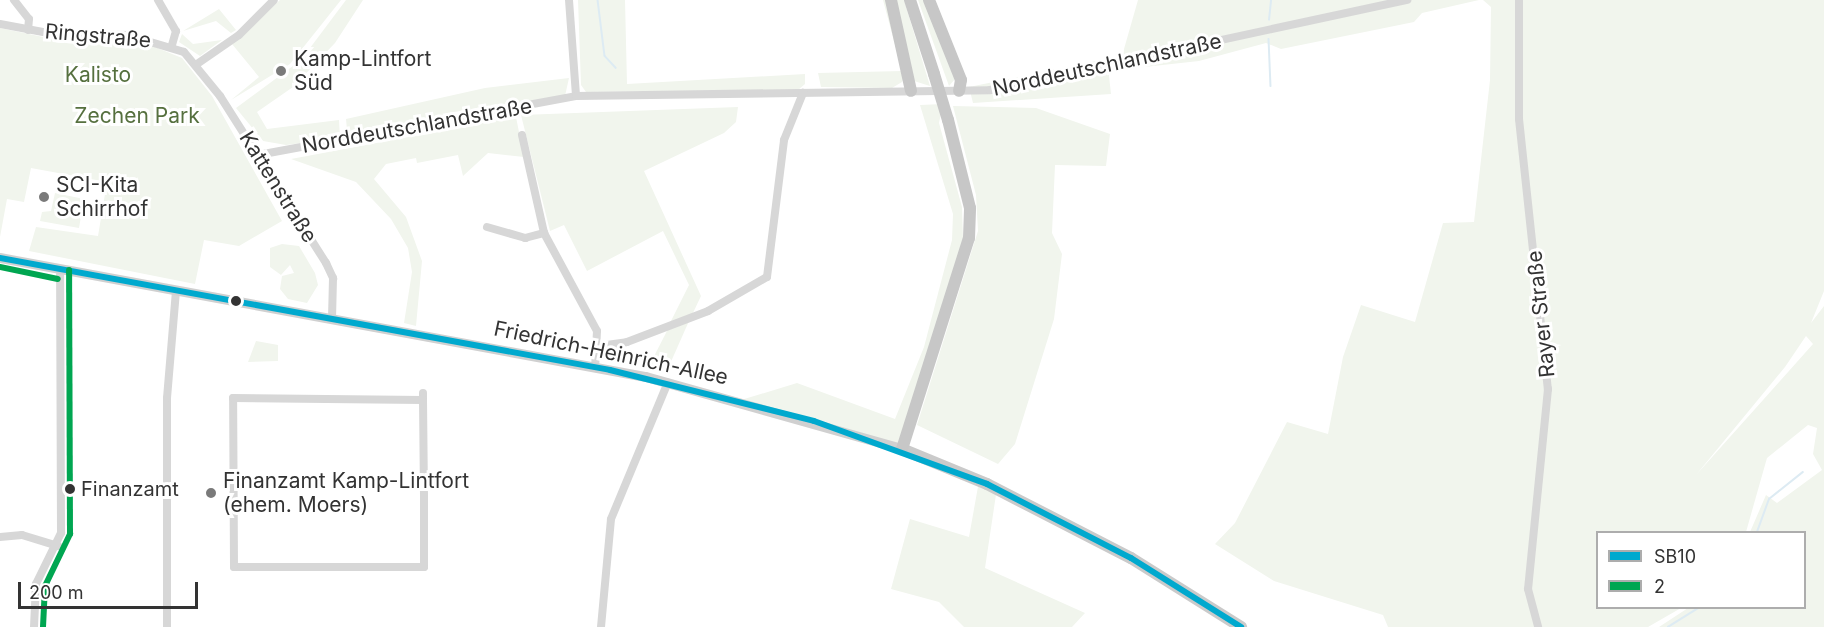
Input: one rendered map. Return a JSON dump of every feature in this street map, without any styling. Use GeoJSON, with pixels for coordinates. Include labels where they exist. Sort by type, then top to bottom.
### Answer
{"type":"FeatureCollection","features":[{"type":"Feature","properties":{"kind":"highway"},"geometry":{"type":"LineString","coordinates":[[891,0],[911,92]]}},
{"type":"Feature","properties":{"kind":"highway"},"geometry":{"type":"LineString","coordinates":[[902,449],[969,238],[970,208],[948,120],[910,0]]}},
{"type":"Feature","properties":{"kind":"highway"},"geometry":{"type":"LineString","coordinates":[[929,0],[961,80],[959,91]]}},
{"type":"Feature","properties":{"kind":"main road","name":"Friedrich-Heinrich-Allee"},"geometry":{"type":"LineString","coordinates":[[0,258],[595,367],[668,382],[814,421],[902,449],[987,484],[1131,558],[1241,627]]}},
{"type":"Feature","properties":{"kind":"street"},"geometry":{"type":"LineString","coordinates":[[14,0],[30,19],[28,30]]}},
{"type":"Feature","properties":{"kind":"street"},"geometry":{"type":"LineString","coordinates":[[158,0],[176,31],[172,45]]}},
{"type":"Feature","properties":{"kind":"street"},"geometry":{"type":"LineString","coordinates":[[197,64],[239,35],[274,0]]}},
{"type":"Feature","properties":{"kind":"street"},"geometry":{"type":"LineString","coordinates":[[569,0],[576,96]]}},
{"type":"Feature","properties":{"kind":"street","name":"Norddeutschlandstraße"},"geometry":{"type":"LineString","coordinates":[[258,155],[576,96],[911,92],[1006,88],[1407,0]]}},
{"type":"Feature","properties":{"kind":"street","name":"Rayer Straße"},"geometry":{"type":"LineString","coordinates":[[1519,0],[1519,119],[1548,388],[1528,589],[1538,627]]}},
{"type":"Feature","properties":{"kind":"street","name":"Ringstraße"},"geometry":{"type":"LineString","coordinates":[[0,24],[28,30],[127,35],[172,45],[197,64]]}},
{"type":"Feature","properties":{"kind":"street","name":"Kattenstraße"},"geometry":{"type":"LineString","coordinates":[[197,64],[326,263],[333,278],[332,319]]}},
{"type":"Feature","properties":{"kind":"street"},"geometry":{"type":"LineString","coordinates":[[599,346],[627,342],[708,311],[767,277],[784,140],[803,93]]}},
{"type":"Feature","properties":{"kind":"street"},"geometry":{"type":"LineString","coordinates":[[522,135],[544,233],[593,324],[599,346],[595,367]]}},
{"type":"Feature","properties":{"kind":"street"},"geometry":{"type":"LineString","coordinates":[[487,227],[525,238],[544,233]]}},
{"type":"Feature","properties":{"kind":"street"},"geometry":{"type":"LineString","coordinates":[[34,627],[36,585],[58,546],[60,270]]}},
{"type":"Feature","properties":{"kind":"street"},"geometry":{"type":"LineString","coordinates":[[167,627],[167,398],[176,291]]}},
{"type":"Feature","properties":{"kind":"street"},"geometry":{"type":"LineString","coordinates":[[601,627],[610,519],[668,382]]}},
{"type":"Feature","properties":{"kind":"street"},"geometry":{"type":"LineString","coordinates":[[423,396],[424,567],[234,567],[233,398],[423,396]]}},
{"type":"Feature","properties":{"kind":"street"},"geometry":{"type":"LineString","coordinates":[[0,537],[22,535],[58,546]]}},
{"type":"Feature","properties":{"kind":"green space"},"geometry":{"type":"Polygon","coordinates":[[[280,0],[341,0],[290,64],[231,100],[259,77],[232,44],[280,0]]]}},
{"type":"Feature","properties":{"kind":"green space"},"geometry":{"type":"Polygon","coordinates":[[[346,0],[363,0],[335,43],[293,87],[257,112],[267,129],[339,120],[340,138],[286,145],[263,141],[236,108],[301,60],[346,0]]]}},
{"type":"Feature","properties":{"kind":"green space"},"geometry":{"type":"Polygon","coordinates":[[[578,0],[625,0],[627,84],[805,74],[805,84],[798,90],[586,92],[581,85],[578,0]]]}},
{"type":"Feature","properties":{"kind":"green space"},"geometry":{"type":"Polygon","coordinates":[[[883,0],[888,0],[904,77],[902,82],[892,88],[821,87],[818,73],[902,71],[883,0]]]}},
{"type":"Feature","properties":{"kind":"green space"},"geometry":{"type":"Polygon","coordinates":[[[896,0],[904,0],[930,86],[914,81],[896,0]]]}},
{"type":"Feature","properties":{"kind":"green space"},"geometry":{"type":"Polygon","coordinates":[[[918,0],[924,0],[955,79],[949,86],[918,0]]]}},
{"type":"Feature","properties":{"kind":"green space"},"geometry":{"type":"Polygon","coordinates":[[[1138,0],[1479,0],[1422,13],[1414,22],[1281,49],[1266,43],[1199,61],[1135,68],[1123,63],[1124,49],[1138,0]]]}},
{"type":"Feature","properties":{"kind":"green space"},"geometry":{"type":"Polygon","coordinates":[[[1483,0],[1824,0],[1824,291],[1811,323],[1824,306],[1824,627],[1659,627],[1686,609],[1806,609],[1806,531],[1750,531],[1766,495],[1777,503],[1822,470],[1813,454],[1817,428],[1808,425],[1767,458],[1746,531],[1596,531],[1596,609],[1679,609],[1648,627],[1388,627],[1383,615],[1274,581],[1215,544],[1235,523],[1287,422],[1328,434],[1343,357],[1361,305],[1415,322],[1443,223],[1474,222],[1490,80],[1491,7],[1483,0]],[[1806,336],[1785,367],[1696,475],[1813,344],[1806,336]]]}},
{"type":"Feature","properties":{"kind":"green space"},"geometry":{"type":"Polygon","coordinates":[[[219,9],[236,30],[231,33],[216,21],[183,31],[219,9]]]}},
{"type":"Feature","properties":{"kind":"green space","name":"Zechen Park"},"geometry":{"type":"Polygon","coordinates":[[[0,28],[53,39],[150,45],[182,58],[212,96],[282,221],[239,246],[204,240],[195,284],[29,251],[36,227],[98,236],[107,182],[31,168],[24,202],[7,199],[0,237],[0,28]]]}},
{"type":"Feature","properties":{"kind":"green space"},"geometry":{"type":"Polygon","coordinates":[[[182,34],[193,44],[222,40],[200,56],[179,42],[182,34]]]}},
{"type":"Feature","properties":{"kind":"green space"},"geometry":{"type":"Polygon","coordinates":[[[1096,61],[1108,67],[1111,94],[973,103],[969,87],[1096,61]]]}},
{"type":"Feature","properties":{"kind":"green space"},"geometry":{"type":"Polygon","coordinates":[[[569,78],[565,96],[454,112],[361,136],[347,130],[346,119],[485,88],[569,78]]]}},
{"type":"Feature","properties":{"kind":"green space"},"geometry":{"type":"Polygon","coordinates":[[[943,104],[939,123],[962,207],[963,239],[902,449],[741,400],[797,383],[895,419],[924,347],[952,240],[953,214],[920,105],[943,104]]]}},
{"type":"Feature","properties":{"kind":"green space"},"geometry":{"type":"Polygon","coordinates":[[[953,106],[1036,108],[1110,134],[1106,166],[1055,165],[1052,233],[1062,254],[1054,319],[1015,444],[998,464],[917,425],[978,231],[976,195],[953,106]]]}},
{"type":"Feature","properties":{"kind":"green space"},"geometry":{"type":"Polygon","coordinates":[[[738,107],[736,122],[724,133],[644,171],[701,296],[692,315],[670,323],[689,285],[663,231],[587,271],[564,225],[550,231],[521,115],[738,107]]]}},
{"type":"Feature","properties":{"kind":"green space"},"geometry":{"type":"Polygon","coordinates":[[[516,117],[524,157],[488,153],[463,176],[458,155],[417,163],[416,158],[386,164],[374,179],[406,217],[422,261],[416,326],[404,323],[412,272],[408,248],[391,219],[356,182],[291,159],[516,117]]]}},
{"type":"Feature","properties":{"kind":"green space"},"geometry":{"type":"Polygon","coordinates":[[[55,193],[84,199],[79,228],[40,221],[42,212],[51,211],[55,193]]]}},
{"type":"Feature","properties":{"kind":"green space"},"geometry":{"type":"Polygon","coordinates":[[[282,244],[299,246],[315,273],[318,285],[307,303],[288,299],[280,289],[282,276],[294,273],[290,265],[281,275],[270,267],[270,248],[282,244]]]}},
{"type":"Feature","properties":{"kind":"green space"},"geometry":{"type":"Polygon","coordinates":[[[689,321],[666,373],[648,368],[668,329],[689,321]]]}},
{"type":"Feature","properties":{"kind":"green space"},"geometry":{"type":"Polygon","coordinates":[[[256,341],[278,345],[278,361],[248,362],[256,341]]]}},
{"type":"Feature","properties":{"kind":"green space"},"geometry":{"type":"Polygon","coordinates":[[[979,481],[997,488],[985,568],[1085,613],[1072,627],[964,627],[939,602],[891,589],[910,519],[969,537],[979,481]]]}},
{"type":"Feature","properties":{"kind":"waterway"},"geometry":{"type":"LineString","coordinates":[[598,0],[605,56],[616,68]]}},
{"type":"Feature","properties":{"kind":"waterway"},"geometry":{"type":"LineString","coordinates":[[1269,20],[1271,0]]}},
{"type":"Feature","properties":{"kind":"waterway"},"geometry":{"type":"LineString","coordinates":[[1269,39],[1271,86]]}},
{"type":"Feature","properties":{"kind":"waterway"},"geometry":{"type":"LineString","coordinates":[[1757,531],[1769,499],[1803,472]]}},
{"type":"Feature","properties":{"kind":"waterway"},"geometry":{"type":"LineString","coordinates":[[1668,627],[1696,609]]}},
{"type":"Feature","properties":{"kind":"transit line","name":"SB10"},"geometry":{"type":"LineString","coordinates":[[0,258],[610,370],[814,421],[987,484],[1131,558],[1241,627]]}},
{"type":"Feature","properties":{"kind":"transit line","name":"2"},"geometry":{"type":"LineString","coordinates":[[0,267],[58,279]]}},
{"type":"Feature","properties":{"kind":"transit line","name":"2"},"geometry":{"type":"LineString","coordinates":[[43,627],[45,586],[70,534],[69,270]]}},
{"type":"Feature","properties":{"kind":"place","name":"Kamp-Lintfort Süd"},"geometry":{"type":"Point","coordinates":[281,71]}},
{"type":"Feature","properties":{"kind":"place","name":"SCI-Kita Schirrhof"},"geometry":{"type":"Point","coordinates":[44,197]}},
{"type":"Feature","properties":{"kind":"place","name":"Finanzamt"},"geometry":{"type":"Point","coordinates":[70,489]}},
{"type":"Feature","properties":{"kind":"place","name":"Finanzamt Kamp-Lintfort (ehem. Moers)"},"geometry":{"type":"Point","coordinates":[211,493]}},
{"type":"Feature","properties":{"kind":"park label","name":"Kalisto"},"geometry":{"type":"Point","coordinates":[98,75]}}]}
